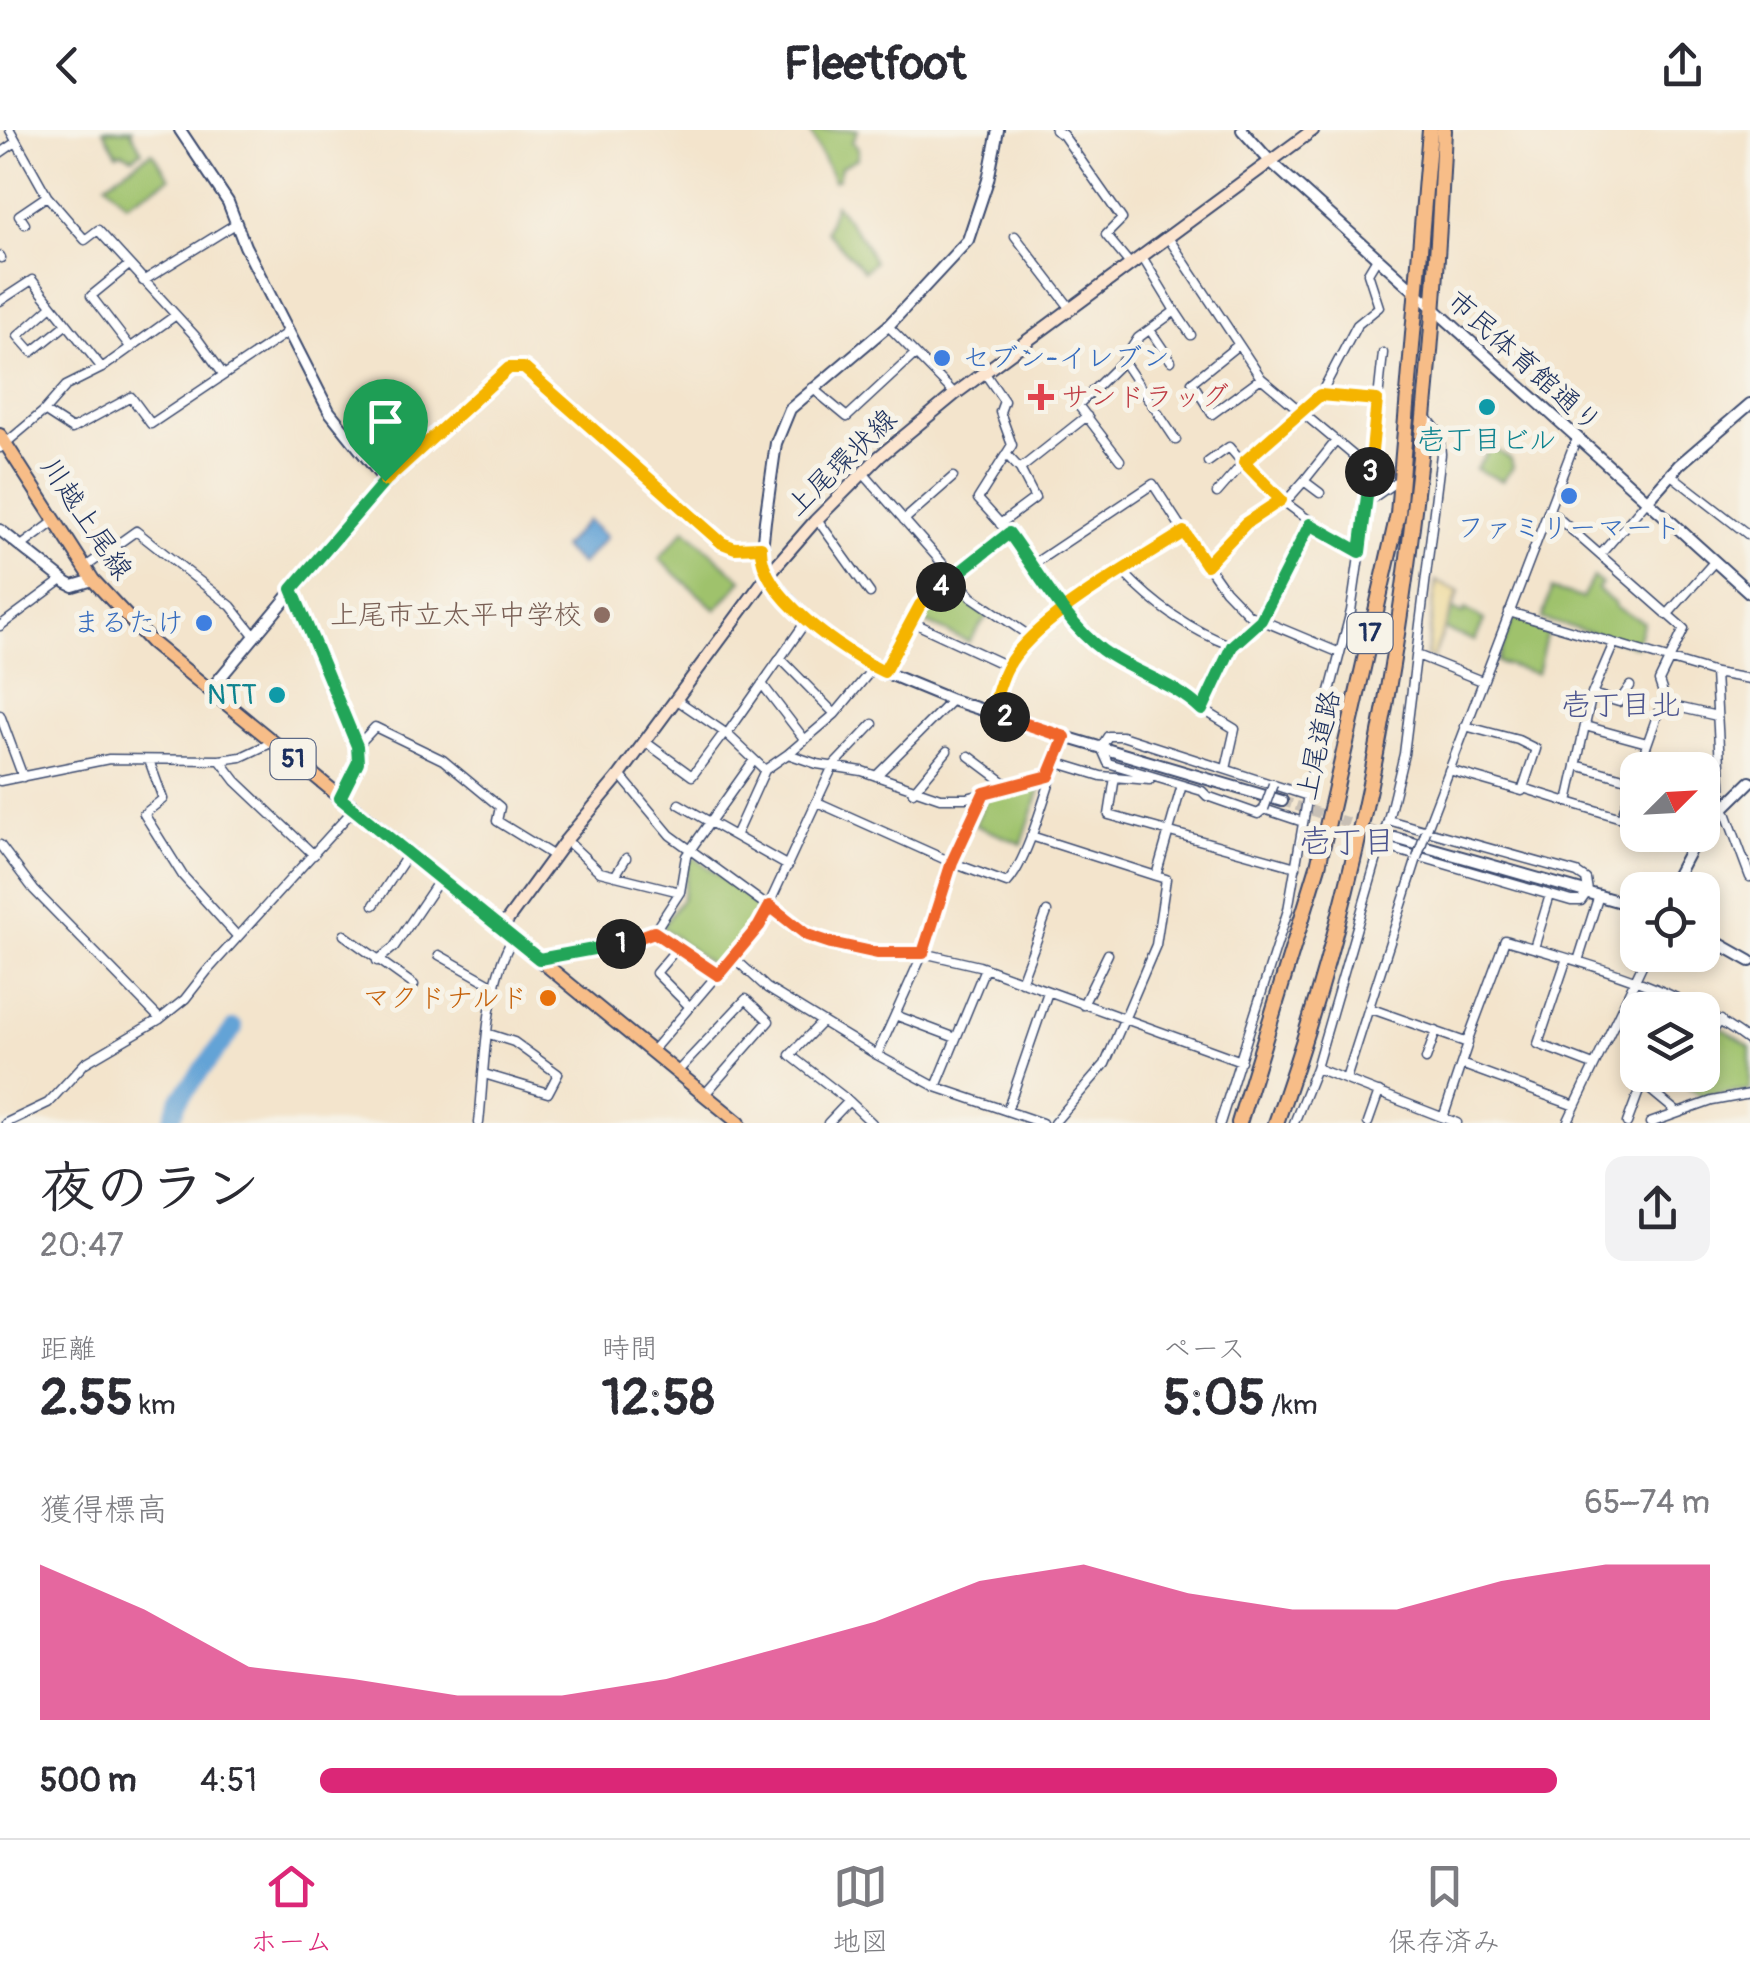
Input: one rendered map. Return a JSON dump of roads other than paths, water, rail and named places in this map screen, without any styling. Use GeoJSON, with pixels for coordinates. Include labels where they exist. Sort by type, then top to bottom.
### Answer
{"type":"FeatureCollection","features":[{"type":"Feature","properties":{"kind":"highway","name":"上尾道路"},"geometry":{"type":"LineString","coordinates":[[1238,1123],[1318,866],[1398,514],[1430,130]]}},
{"type":"Feature","properties":{"kind":"highway","name":"上尾道路"},"geometry":{"type":"LineString","coordinates":[[1276,1123],[1358,843],[1399,630],[1424,416],[1444,130]]}},
{"type":"Feature","properties":{"kind":"main road","name":"上尾環状線"},"geometry":{"type":"LineString","coordinates":[[501,928],[620,775],[766,576],[817,518],[955,394],[1313,130]]}},
{"type":"Feature","properties":{"kind":"main road","name":"川越上尾線"},"geometry":{"type":"LineString","coordinates":[[2,442],[84,568],[151,642],[739,1123]]}},
{"type":"Feature","properties":{"kind":"street"},"geometry":{"type":"LineString","coordinates":[[10,130],[47,196],[85,240],[98,230],[176,315],[223,374]]}},
{"type":"Feature","properties":{"kind":"street"},"geometry":{"type":"LineString","coordinates":[[180,130],[220,188],[329,412],[385,481]]}},
{"type":"Feature","properties":{"kind":"street"},"geometry":{"type":"LineString","coordinates":[[998,130],[988,180],[968,240],[888,326],[790,409],[776,443],[761,547],[766,576],[839,647],[879,670],[952,700],[1065,737],[1282,801]]}},
{"type":"Feature","properties":{"kind":"street"},"geometry":{"type":"LineString","coordinates":[[1055,130],[1122,219],[1106,235],[1130,264]]}},
{"type":"Feature","properties":{"kind":"street","name":"市民体育館通り"},"geometry":{"type":"LineString","coordinates":[[1242,130],[1270,161],[1433,310],[1750,593]]}},
{"type":"Feature","properties":{"kind":"street"},"geometry":{"type":"LineString","coordinates":[[0,153],[16,142]]}},
{"type":"Feature","properties":{"kind":"street"},"geometry":{"type":"LineString","coordinates":[[25,224],[19,215],[47,196]]}},
{"type":"Feature","properties":{"kind":"street"},"geometry":{"type":"LineString","coordinates":[[142,280],[236,223]]}},
{"type":"Feature","properties":{"kind":"street"},"geometry":{"type":"LineString","coordinates":[[1014,236],[1071,309]]}},
{"type":"Feature","properties":{"kind":"street"},"geometry":{"type":"LineString","coordinates":[[1167,236],[1260,378],[1360,462],[1371,464]]}},
{"type":"Feature","properties":{"kind":"street"},"geometry":{"type":"LineString","coordinates":[[1141,254],[1191,335]]}},
{"type":"Feature","properties":{"kind":"street"},"geometry":{"type":"LineString","coordinates":[[1217,493],[1244,462],[1316,401],[1358,325],[1380,307],[1368,274],[1377,258]]}},
{"type":"Feature","properties":{"kind":"street"},"geometry":{"type":"LineString","coordinates":[[129,264],[91,296],[132,348]]}},
{"type":"Feature","properties":{"kind":"street"},"geometry":{"type":"LineString","coordinates":[[0,301],[32,280],[102,368]]}},
{"type":"Feature","properties":{"kind":"street"},"geometry":{"type":"LineString","coordinates":[[52,306],[18,336],[32,352],[67,324]]}},
{"type":"Feature","properties":{"kind":"street"},"geometry":{"type":"LineString","coordinates":[[1120,460],[1078,405],[1123,360],[1138,338],[1175,311]]}},
{"type":"Feature","properties":{"kind":"street"},"geometry":{"type":"LineString","coordinates":[[2,442],[44,411],[66,386],[102,368],[176,315]]}},
{"type":"Feature","properties":{"kind":"street"},"geometry":{"type":"LineString","coordinates":[[888,326],[955,394]]}},
{"type":"Feature","properties":{"kind":"street"},"geometry":{"type":"LineString","coordinates":[[1150,330],[1171,361]]}},
{"type":"Feature","properties":{"kind":"street"},"geometry":{"type":"LineString","coordinates":[[44,411],[72,430],[131,397],[151,424],[288,332]]}},
{"type":"Feature","properties":{"kind":"street"},"geometry":{"type":"LineString","coordinates":[[1238,344],[1192,382],[1212,414],[1260,378]]}},
{"type":"Feature","properties":{"kind":"street"},"geometry":{"type":"LineString","coordinates":[[1220,1123],[1282,929],[1296,867],[1318,737],[1360,552],[1383,352]]}},
{"type":"Feature","properties":{"kind":"street"},"geometry":{"type":"LineString","coordinates":[[812,388],[847,418],[915,354]]}},
{"type":"Feature","properties":{"kind":"street"},"geometry":{"type":"LineString","coordinates":[[1123,360],[1176,440]]}},
{"type":"Feature","properties":{"kind":"street"},"geometry":{"type":"LineString","coordinates":[[210,690],[385,481],[509,368],[524,368],[722,543],[735,548],[761,547]]}},
{"type":"Feature","properties":{"kind":"street"},"geometry":{"type":"LineString","coordinates":[[984,372],[1004,401],[1000,412],[1012,445],[978,499],[1098,648],[1186,694],[1202,710],[1236,729],[1226,769]]}},
{"type":"Feature","properties":{"kind":"street"},"geometry":{"type":"LineString","coordinates":[[1320,395],[1377,400]]}},
{"type":"Feature","properties":{"kind":"street"},"geometry":{"type":"LineString","coordinates":[[1600,555],[1670,474],[1750,404]]}},
{"type":"Feature","properties":{"kind":"street"},"geometry":{"type":"LineString","coordinates":[[1020,470],[1087,416]]}},
{"type":"Feature","properties":{"kind":"street"},"geometry":{"type":"LineString","coordinates":[[1294,1123],[1316,1068],[1404,754],[1441,442],[1434,425],[1424,416]]}},
{"type":"Feature","properties":{"kind":"street"},"geometry":{"type":"LineString","coordinates":[[1346,1079],[1426,831],[1576,439]]}},
{"type":"Feature","properties":{"kind":"street"},"geometry":{"type":"LineString","coordinates":[[1206,565],[1246,523],[1289,498],[1336,441]]}},
{"type":"Feature","properties":{"kind":"street"},"geometry":{"type":"LineString","coordinates":[[1208,462],[1229,447],[1310,524],[1360,552]]}},
{"type":"Feature","properties":{"kind":"street"},"geometry":{"type":"LineString","coordinates":[[1000,524],[1036,498],[1006,454]]}},
{"type":"Feature","properties":{"kind":"street"},"geometry":{"type":"LineString","coordinates":[[864,473],[972,597],[1031,637]]}},
{"type":"Feature","properties":{"kind":"street"},"geometry":{"type":"LineString","coordinates":[[1670,474],[1750,536]]}},
{"type":"Feature","properties":{"kind":"street"},"geometry":{"type":"LineString","coordinates":[[1367,502],[1404,476]]}},
{"type":"Feature","properties":{"kind":"street"},"geometry":{"type":"LineString","coordinates":[[904,520],[954,477]]}},
{"type":"Feature","properties":{"kind":"street"},"geometry":{"type":"LineString","coordinates":[[1304,481],[1320,493]]}},
{"type":"Feature","properties":{"kind":"street"},"geometry":{"type":"LineString","coordinates":[[1032,564],[1153,484],[1206,565],[1249,614],[1340,653]]}},
{"type":"Feature","properties":{"kind":"street"},"geometry":{"type":"LineString","coordinates":[[1549,510],[1684,629],[1660,680],[1664,696],[1644,752]]}},
{"type":"Feature","properties":{"kind":"street"},"geometry":{"type":"LineString","coordinates":[[817,518],[870,592]]}},
{"type":"Feature","properties":{"kind":"street"},"geometry":{"type":"LineString","coordinates":[[20,547],[55,521]]}},
{"type":"Feature","properties":{"kind":"street"},"geometry":{"type":"LineString","coordinates":[[1202,710],[1232,646],[1261,620],[1310,524]]}},
{"type":"Feature","properties":{"kind":"street"},"geometry":{"type":"LineString","coordinates":[[0,530],[73,586],[93,580]]}},
{"type":"Feature","properties":{"kind":"street"},"geometry":{"type":"LineString","coordinates":[[84,568],[136,531],[231,606],[254,635]]}},
{"type":"Feature","properties":{"kind":"street"},"geometry":{"type":"LineString","coordinates":[[992,712],[1008,666],[1031,637],[1065,610],[1184,532]]}},
{"type":"Feature","properties":{"kind":"street"},"geometry":{"type":"LineString","coordinates":[[735,836],[765,770],[835,714],[879,670],[920,605],[1009,533]]}},
{"type":"Feature","properties":{"kind":"street"},"geometry":{"type":"LineString","coordinates":[[1667,615],[1714,562]]}},
{"type":"Feature","properties":{"kind":"street"},"geometry":{"type":"LineString","coordinates":[[1123,572],[1148,598],[1181,621],[1232,646]]}},
{"type":"Feature","properties":{"kind":"street"},"geometry":{"type":"LineString","coordinates":[[0,626],[62,580]]}},
{"type":"Feature","properties":{"kind":"street"},"geometry":{"type":"LineString","coordinates":[[292,589],[357,746],[358,762],[340,798]]}},
{"type":"Feature","properties":{"kind":"street"},"geometry":{"type":"LineString","coordinates":[[1510,612],[1715,673],[1750,679]]}},
{"type":"Feature","properties":{"kind":"street"},"geometry":{"type":"LineString","coordinates":[[644,741],[692,776],[807,620]]}},
{"type":"Feature","properties":{"kind":"street"},"geometry":{"type":"LineString","coordinates":[[912,622],[1008,666]]}},
{"type":"Feature","properties":{"kind":"street"},"geometry":{"type":"LineString","coordinates":[[1568,802],[1592,694],[1614,644]]}},
{"type":"Feature","properties":{"kind":"street"},"geometry":{"type":"LineString","coordinates":[[1417,655],[1482,682]]}},
{"type":"Feature","properties":{"kind":"street"},"geometry":{"type":"LineString","coordinates":[[780,658],[835,714]]}},
{"type":"Feature","properties":{"kind":"street"},"geometry":{"type":"LineString","coordinates":[[1715,673],[1723,804],[1750,878]]}},
{"type":"Feature","properties":{"kind":"street"},"geometry":{"type":"LineString","coordinates":[[762,684],[805,740]]}},
{"type":"Feature","properties":{"kind":"street"},"geometry":{"type":"LineString","coordinates":[[1592,694],[1619,702],[1630,686]]}},
{"type":"Feature","properties":{"kind":"street"},"geometry":{"type":"LineString","coordinates":[[676,700],[726,733],[765,770]]}},
{"type":"Feature","properties":{"kind":"street"},"geometry":{"type":"LineString","coordinates":[[876,776],[952,700]]}},
{"type":"Feature","properties":{"kind":"street"},"geometry":{"type":"LineString","coordinates":[[1677,707],[1716,716]]}},
{"type":"Feature","properties":{"kind":"street"},"geometry":{"type":"LineString","coordinates":[[0,715],[23,777]]}},
{"type":"Feature","properties":{"kind":"street"},"geometry":{"type":"LineString","coordinates":[[652,1051],[759,926],[833,766],[873,724]]}},
{"type":"Feature","properties":{"kind":"street"},"geometry":{"type":"LineString","coordinates":[[1449,770],[1522,792],[1536,749],[1518,740],[1465,726]]}},
{"type":"Feature","properties":{"kind":"street"},"geometry":{"type":"LineString","coordinates":[[1585,726],[1647,743]]}},
{"type":"Feature","properties":{"kind":"street"},"geometry":{"type":"LineString","coordinates":[[357,746],[375,727],[443,760],[500,807],[497,821],[554,856]]}},
{"type":"Feature","properties":{"kind":"street"},"geometry":{"type":"LineString","coordinates":[[1273,784],[1264,809],[1258,814],[1108,763],[1102,747],[1108,736],[1122,736],[1273,784],[1308,796]]}},
{"type":"Feature","properties":{"kind":"street"},"geometry":{"type":"LineString","coordinates":[[817,802],[1007,883],[1014,876],[1030,836],[1065,737]]}},
{"type":"Feature","properties":{"kind":"street"},"geometry":{"type":"LineString","coordinates":[[0,782],[109,759],[241,757],[273,742]]}},
{"type":"Feature","properties":{"kind":"street"},"geometry":{"type":"LineString","coordinates":[[913,792],[946,751]]}},
{"type":"Feature","properties":{"kind":"street"},"geometry":{"type":"LineString","coordinates":[[788,754],[876,776],[913,792],[940,798],[961,799],[1049,776]]}},
{"type":"Feature","properties":{"kind":"street"},"geometry":{"type":"LineString","coordinates":[[968,756],[1010,786]]}},
{"type":"Feature","properties":{"kind":"street"},"geometry":{"type":"LineString","coordinates":[[149,760],[163,799],[144,814],[183,876],[238,936]]}},
{"type":"Feature","properties":{"kind":"street"},"geometry":{"type":"LineString","coordinates":[[220,760],[236,781],[314,854]]}},
{"type":"Feature","properties":{"kind":"street"},"geometry":{"type":"LineString","coordinates":[[539,959],[615,946],[654,932],[680,892],[690,851],[754,760]]}},
{"type":"Feature","properties":{"kind":"street"},"geometry":{"type":"LineString","coordinates":[[1055,762],[1115,777],[1169,781]]}},
{"type":"Feature","properties":{"kind":"street"},"geometry":{"type":"LineString","coordinates":[[1576,765],[1620,777]]}},
{"type":"Feature","properties":{"kind":"street"},"geometry":{"type":"LineString","coordinates":[[620,775],[670,835],[807,935],[877,953],[923,953],[985,968],[1241,1060]]}},
{"type":"Feature","properties":{"kind":"street"},"geometry":{"type":"LineString","coordinates":[[1115,777],[1109,816],[1296,867]]}},
{"type":"Feature","properties":{"kind":"street"},"geometry":{"type":"LineString","coordinates":[[1156,876],[1182,785]]}},
{"type":"Feature","properties":{"kind":"street"},"geometry":{"type":"LineString","coordinates":[[1523,788],[1620,818]]}},
{"type":"Feature","properties":{"kind":"street"},"geometry":{"type":"LineString","coordinates":[[1720,808],[1748,788]]}},
{"type":"Feature","properties":{"kind":"street"},"geometry":{"type":"LineString","coordinates":[[878,1055],[923,953],[952,862],[984,793]]}},
{"type":"Feature","properties":{"kind":"street"},"geometry":{"type":"LineString","coordinates":[[680,804],[788,866]]}},
{"type":"Feature","properties":{"kind":"street"},"geometry":{"type":"LineString","coordinates":[[6,1123],[48,1103],[85,1062],[160,1019],[185,999],[354,809]]}},
{"type":"Feature","properties":{"kind":"street"},"geometry":{"type":"LineString","coordinates":[[1264,809],[1302,822]]}},
{"type":"Feature","properties":{"kind":"street"},"geometry":{"type":"LineString","coordinates":[[1388,820],[1577,873],[1586,879],[1593,893],[1578,961]]}},
{"type":"Feature","properties":{"kind":"street"},"geometry":{"type":"LineString","coordinates":[[1030,836],[1166,880],[1156,945],[1106,1064],[1054,1123]]}},
{"type":"Feature","properties":{"kind":"street"},"geometry":{"type":"LineString","coordinates":[[1395,838],[1620,901]]}},
{"type":"Feature","properties":{"kind":"street"},"geometry":{"type":"LineString","coordinates":[[566,840],[600,872],[680,892]]}},
{"type":"Feature","properties":{"kind":"street"},"geometry":{"type":"LineString","coordinates":[[0,845],[34,890],[160,1019]]}},
{"type":"Feature","properties":{"kind":"street"},"geometry":{"type":"LineString","coordinates":[[1380,846],[1581,902],[1593,893]]}},
{"type":"Feature","properties":{"kind":"street"},"geometry":{"type":"LineString","coordinates":[[374,905],[409,854]]}},
{"type":"Feature","properties":{"kind":"street"},"geometry":{"type":"LineString","coordinates":[[614,876],[626,858]]}},
{"type":"Feature","properties":{"kind":"street"},"geometry":{"type":"LineString","coordinates":[[377,961],[394,947],[440,878]]}},
{"type":"Feature","properties":{"kind":"street"},"geometry":{"type":"LineString","coordinates":[[1534,948],[1550,895]]}},
{"type":"Feature","properties":{"kind":"street"},"geometry":{"type":"LineString","coordinates":[[1022,982],[1048,912]]}},
{"type":"Feature","properties":{"kind":"street"},"geometry":{"type":"LineString","coordinates":[[654,932],[718,975]]}},
{"type":"Feature","properties":{"kind":"street"},"geometry":{"type":"LineString","coordinates":[[344,934],[414,986]]}},
{"type":"Feature","properties":{"kind":"street"},"geometry":{"type":"LineString","coordinates":[[479,1123],[496,987],[502,958],[514,938]]}},
{"type":"Feature","properties":{"kind":"street"},"geometry":{"type":"LineString","coordinates":[[1443,1118],[1466,1042],[1505,940],[1638,979],[1722,1020],[1750,1042]]}},
{"type":"Feature","properties":{"kind":"street"},"geometry":{"type":"LineString","coordinates":[[1720,944],[1750,961]]}},
{"type":"Feature","properties":{"kind":"street"},"geometry":{"type":"LineString","coordinates":[[678,947],[656,974],[690,1008]]}},
{"type":"Feature","properties":{"kind":"street"},"geometry":{"type":"LineString","coordinates":[[1083,1005],[1108,954]]}},
{"type":"Feature","properties":{"kind":"street"},"geometry":{"type":"LineString","coordinates":[[439,955],[496,987]]}},
{"type":"Feature","properties":{"kind":"street"},"geometry":{"type":"LineString","coordinates":[[733,957],[767,988],[936,1087],[1042,1123]]}},
{"type":"Feature","properties":{"kind":"street"},"geometry":{"type":"LineString","coordinates":[[1567,958],[1538,1044],[1593,1066]]}},
{"type":"Feature","properties":{"kind":"street"},"geometry":{"type":"LineString","coordinates":[[936,1087],[985,968]]}},
{"type":"Feature","properties":{"kind":"street"},"geometry":{"type":"LineString","coordinates":[[1632,992],[1641,972]]}},
{"type":"Feature","properties":{"kind":"street"},"geometry":{"type":"LineString","coordinates":[[1007,1111],[1048,992]]}},
{"type":"Feature","properties":{"kind":"street"},"geometry":{"type":"LineString","coordinates":[[677,1072],[746,999],[768,1021],[704,1094]]}},
{"type":"Feature","properties":{"kind":"street"},"geometry":{"type":"LineString","coordinates":[[1370,1008],[1466,1042]]}},
{"type":"Feature","properties":{"kind":"street"},"geometry":{"type":"LineString","coordinates":[[896,1014],[956,1038]]}},
{"type":"Feature","properties":{"kind":"street"},"geometry":{"type":"LineString","coordinates":[[1567,1123],[1620,1016]]}},
{"type":"Feature","properties":{"kind":"street"},"geometry":{"type":"LineString","coordinates":[[822,1022],[790,1055],[872,1123]]}},
{"type":"Feature","properties":{"kind":"street"},"geometry":{"type":"LineString","coordinates":[[1426,1059],[1436,1032]]}},
{"type":"Feature","properties":{"kind":"street"},"geometry":{"type":"LineString","coordinates":[[484,1074],[548,1092],[558,1074],[514,1042],[489,1034]]}},
{"type":"Feature","properties":{"kind":"street"},"geometry":{"type":"LineString","coordinates":[[1461,1064],[1575,1106]]}},
{"type":"Feature","properties":{"kind":"street"},"geometry":{"type":"LineString","coordinates":[[1316,1068],[1457,1123]]}},
{"type":"Feature","properties":{"kind":"street"},"geometry":{"type":"LineString","coordinates":[[1628,1123],[1642,1083],[1676,1112]]}},
{"type":"Feature","properties":{"kind":"street"},"geometry":{"type":"LineString","coordinates":[[1368,1123],[1379,1092]]}},
{"type":"Feature","properties":{"kind":"street"},"geometry":{"type":"LineString","coordinates":[[1650,1123],[1676,1112],[1750,1094]]}},
{"type":"Feature","properties":{"kind":"street"},"geometry":{"type":"LineString","coordinates":[[828,1123],[849,1101]]}},
{"type":"Feature","properties":{"kind":"water"},"geometry":{"type":"Polygon","coordinates":[[[587,520],[606,537],[581,565],[562,548],[587,520]]]}},
{"type":"Feature","properties":{"kind":"waterway"},"geometry":{"type":"LineString","coordinates":[[170,1123],[178,1101],[234,1028]]}},
{"type":"Feature","properties":{"kind":"tunnel"},"geometry":{"type":"LineString","coordinates":[[1282,801],[1395,838]]}},
{"type":"Feature","properties":{"kind":"place","name":"セブン-イレブン"},"geometry":{"type":"Point","coordinates":[942,358]}},
{"type":"Feature","properties":{"kind":"place","name":"サンドラッグ"},"geometry":{"type":"Point","coordinates":[1041,397]}},
{"type":"Feature","properties":{"kind":"place","name":"壱丁目ビル"},"geometry":{"type":"Point","coordinates":[1487,407]}},
{"type":"Feature","properties":{"kind":"place","name":"ファミリーマート"},"geometry":{"type":"Point","coordinates":[1569,496]}},
{"type":"Feature","properties":{"kind":"place","name":"上尾市立太平中学校"},"geometry":{"type":"Point","coordinates":[602,615]}},
{"type":"Feature","properties":{"kind":"place","name":"まるたけ"},"geometry":{"type":"Point","coordinates":[204,623]}},
{"type":"Feature","properties":{"kind":"place","name":"NTT"},"geometry":{"type":"Point","coordinates":[277,695]}},
{"type":"Feature","properties":{"kind":"place","name":"マクドナルド"},"geometry":{"type":"Point","coordinates":[548,998]}},
{"type":"Feature","properties":{"kind":"district","name":"壱丁目北"},"geometry":{"type":"Point","coordinates":[1621,705]}},
{"type":"Feature","properties":{"kind":"district","name":"壱丁目"},"geometry":{"type":"Point","coordinates":[1347,842]}}]}
